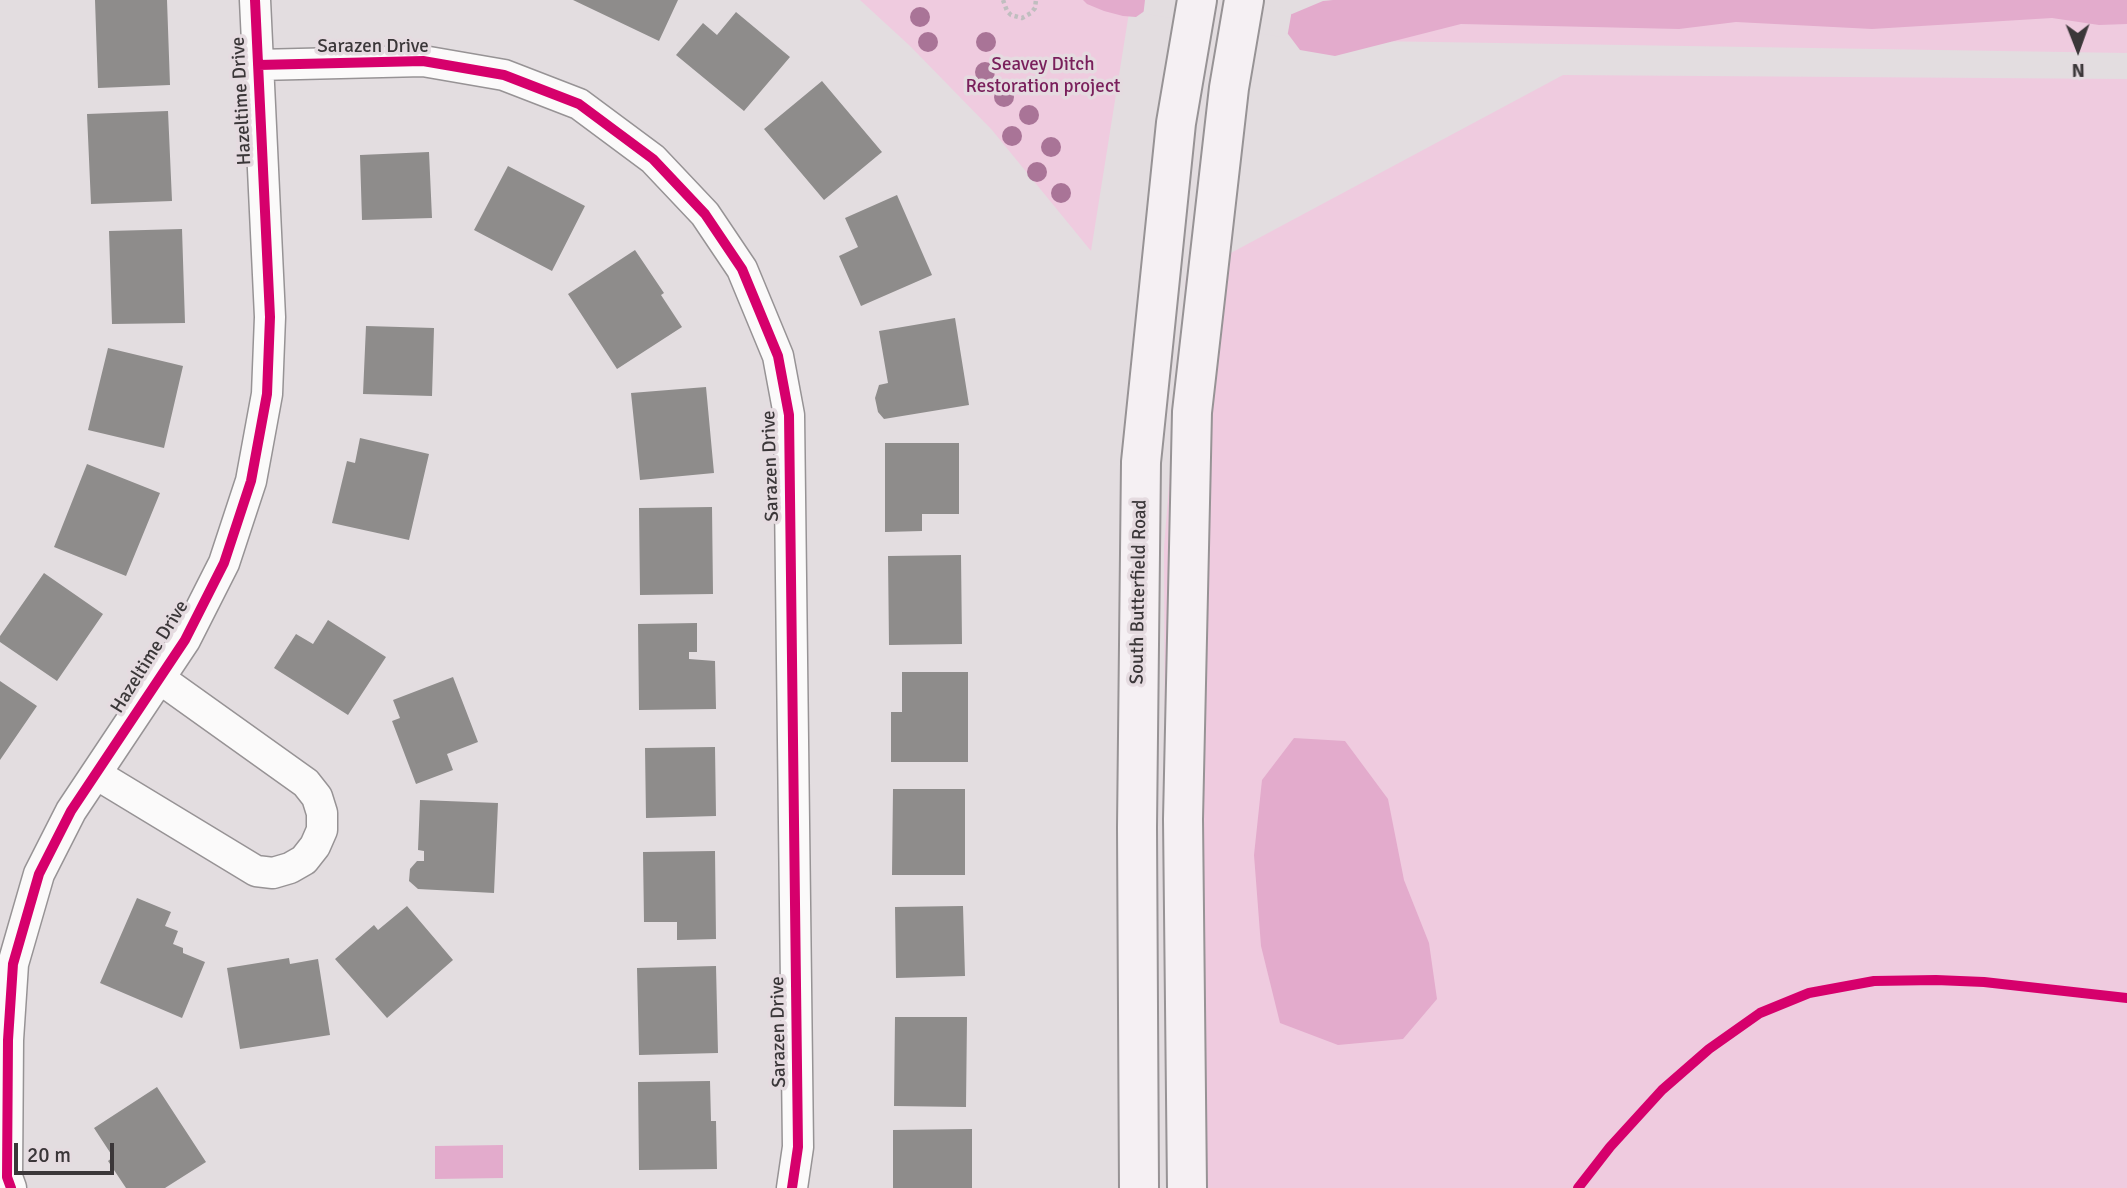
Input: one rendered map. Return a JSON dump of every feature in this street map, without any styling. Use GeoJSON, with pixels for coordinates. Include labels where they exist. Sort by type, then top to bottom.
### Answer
{"type":"FeatureCollection","features":[{"type":"Feature","properties":{"kind":"main road"},"geometry":{"type":"LineString","coordinates":[[1187,1188],[1183,819],[1192,412],[1237,38],[1244,0]]}},
{"type":"Feature","properties":{"kind":"main road","name":"South Butterfield Road"},"geometry":{"type":"LineString","coordinates":[[1139,1188],[1137,827],[1140,462],[1176,123],[1194,15]]}},
{"type":"Feature","properties":{"kind":"street","name":"Hazeltime Drive"},"geometry":{"type":"LineString","coordinates":[[11,1188],[7,1177],[8,1040],[13,964],[39,874],[71,811],[185,640],[224,563],[251,481],[267,394],[270,317],[255,0]]}},
{"type":"Feature","properties":{"kind":"street","name":"Sarazen Drive"},"geometry":{"type":"LineString","coordinates":[[258,65],[423,61],[504,75],[579,104],[653,159],[705,214],[742,270],[778,356],[789,415],[798,1147],[792,1188]]}},
{"type":"Feature","properties":{"kind":"street","name":"Hazeltime Drive"},"geometry":{"type":"LineString","coordinates":[[96,774],[256,871],[273,873],[290,868],[304,860],[315,846],[322,830],[322,813],[317,797],[306,783],[159,678]]}},
{"type":"Feature","properties":{"kind":"path"},"geometry":{"type":"LineString","coordinates":[[1002,0],[1011,15],[1021,18],[1031,13],[1036,0]]}},
{"type":"Feature","properties":{"kind":"green space","name":"Seavey Ditch Restoration project"},"geometry":{"type":"Polygon","coordinates":[[[860,0],[1131,0],[1091,251],[992,130],[910,46],[860,0]]]}},
{"type":"Feature","properties":{"kind":"green space"},"geometry":{"type":"Polygon","coordinates":[[[1375,0],[2127,0],[2127,53],[1372,41],[1375,0]]]}},
{"type":"Feature","properties":{"kind":"green space"},"geometry":{"type":"Polygon","coordinates":[[[1563,75],[2127,79],[2127,1188],[1167,1188],[1164,547],[1186,277],[1563,75]]]}},
{"type":"Feature","properties":{"kind":"shaded area"},"geometry":{"type":"Polygon","coordinates":[[[1083,0],[1229,0],[1292,14],[1323,1],[1333,0],[2127,0],[2127,24],[2099,25],[2052,18],[1872,29],[1736,22],[1679,29],[1461,24],[1335,56],[1300,50],[1288,34],[1146,10],[1136,17],[1123,16],[1104,11],[1083,0]]]}},
{"type":"Feature","properties":{"kind":"shaded area"},"geometry":{"type":"Polygon","coordinates":[[[1294,738],[1345,741],[1388,799],[1404,880],[1429,943],[1437,999],[1403,1039],[1338,1045],[1280,1023],[1261,946],[1254,855],[1262,780],[1294,738]]]}},
{"type":"Feature","properties":{"kind":"shaded area"},"geometry":{"type":"Polygon","coordinates":[[[503,1145],[503,1178],[435,1179],[435,1146],[503,1145]]]}},
{"type":"Feature","properties":{"kind":"pier"},"geometry":{"type":"Polygon","coordinates":[[[1145,0],[1245,0],[1292,10],[1287,38],[1147,14],[1143,17],[1145,0]]]}},
{"type":"Feature","properties":{"kind":"building"},"geometry":{"type":"Polygon","coordinates":[[[95,0],[167,0],[170,85],[98,88],[95,0]]]}},
{"type":"Feature","properties":{"kind":"building"},"geometry":{"type":"Polygon","coordinates":[[[573,0],[678,0],[659,41],[573,0]]]}},
{"type":"Feature","properties":{"kind":"building"},"geometry":{"type":"Polygon","coordinates":[[[736,12],[790,57],[744,111],[676,55],[703,23],[717,35],[736,12]]]}},
{"type":"Feature","properties":{"kind":"building"},"geometry":{"type":"Polygon","coordinates":[[[822,81],[882,152],[824,200],[764,129],[822,81]]]}},
{"type":"Feature","properties":{"kind":"building"},"geometry":{"type":"Polygon","coordinates":[[[168,111],[172,201],[91,204],[87,114],[168,111]]]}},
{"type":"Feature","properties":{"kind":"building"},"geometry":{"type":"Polygon","coordinates":[[[429,152],[432,218],[362,220],[360,155],[429,152]]]}},
{"type":"Feature","properties":{"kind":"building"},"geometry":{"type":"Polygon","coordinates":[[[508,166],[585,206],[552,271],[474,230],[508,166]]]}},
{"type":"Feature","properties":{"kind":"building"},"geometry":{"type":"Polygon","coordinates":[[[897,195],[932,275],[861,306],[839,256],[858,247],[845,218],[897,195]]]}},
{"type":"Feature","properties":{"kind":"building"},"geometry":{"type":"Polygon","coordinates":[[[182,229],[185,323],[112,324],[109,231],[182,229]]]}},
{"type":"Feature","properties":{"kind":"building"},"geometry":{"type":"Polygon","coordinates":[[[635,250],[664,293],[661,295],[682,327],[617,369],[568,294],[635,250]]]}},
{"type":"Feature","properties":{"kind":"building"},"geometry":{"type":"Polygon","coordinates":[[[955,318],[969,405],[884,419],[878,412],[875,398],[879,385],[888,383],[879,331],[955,318]]]}},
{"type":"Feature","properties":{"kind":"building"},"geometry":{"type":"Polygon","coordinates":[[[366,326],[434,328],[432,396],[363,394],[366,326]]]}},
{"type":"Feature","properties":{"kind":"building"},"geometry":{"type":"Polygon","coordinates":[[[108,348],[183,366],[164,448],[88,430],[108,348]]]}},
{"type":"Feature","properties":{"kind":"building"},"geometry":{"type":"Polygon","coordinates":[[[706,387],[714,473],[640,480],[631,393],[706,387]]]}},
{"type":"Feature","properties":{"kind":"building"},"geometry":{"type":"Polygon","coordinates":[[[360,438],[429,454],[409,540],[332,523],[347,461],[355,463],[360,438]]]}},
{"type":"Feature","properties":{"kind":"building"},"geometry":{"type":"Polygon","coordinates":[[[885,443],[959,443],[959,514],[922,514],[922,531],[885,532],[885,443]]]}},
{"type":"Feature","properties":{"kind":"building"},"geometry":{"type":"Polygon","coordinates":[[[87,464],[160,493],[126,576],[54,547],[87,464]]]}},
{"type":"Feature","properties":{"kind":"building"},"geometry":{"type":"Polygon","coordinates":[[[712,507],[713,594],[640,595],[639,508],[712,507]]]}},
{"type":"Feature","properties":{"kind":"building"},"geometry":{"type":"Polygon","coordinates":[[[961,555],[962,644],[889,645],[888,556],[961,555]]]}},
{"type":"Feature","properties":{"kind":"building"},"geometry":{"type":"Polygon","coordinates":[[[44,573],[103,614],[57,681],[0,642],[0,636],[44,573]]]}},
{"type":"Feature","properties":{"kind":"building"},"geometry":{"type":"Polygon","coordinates":[[[328,620],[386,657],[348,715],[274,668],[296,634],[313,644],[328,620]]]}},
{"type":"Feature","properties":{"kind":"building"},"geometry":{"type":"Polygon","coordinates":[[[697,623],[697,652],[689,652],[689,659],[715,661],[716,709],[639,710],[638,624],[697,623]]]}},
{"type":"Feature","properties":{"kind":"building"},"geometry":{"type":"Polygon","coordinates":[[[902,672],[968,672],[968,762],[891,762],[891,712],[902,712],[902,672]]]}},
{"type":"Feature","properties":{"kind":"building"},"geometry":{"type":"Polygon","coordinates":[[[453,677],[478,742],[447,754],[453,770],[416,784],[392,721],[400,718],[393,700],[453,677]]]}},
{"type":"Feature","properties":{"kind":"building"},"geometry":{"type":"Polygon","coordinates":[[[0,681],[37,706],[0,760],[0,681]]]}},
{"type":"Feature","properties":{"kind":"building"},"geometry":{"type":"Polygon","coordinates":[[[715,747],[716,816],[646,818],[645,748],[715,747]]]}},
{"type":"Feature","properties":{"kind":"building"},"geometry":{"type":"Polygon","coordinates":[[[893,789],[965,789],[965,875],[892,875],[893,789]]]}},
{"type":"Feature","properties":{"kind":"building"},"geometry":{"type":"Polygon","coordinates":[[[420,800],[498,803],[494,893],[418,889],[409,881],[410,869],[417,861],[424,861],[424,851],[418,850],[420,800]]]}},
{"type":"Feature","properties":{"kind":"building"},"geometry":{"type":"Polygon","coordinates":[[[715,851],[716,939],[677,940],[677,922],[644,922],[643,852],[715,851]]]}},
{"type":"Feature","properties":{"kind":"building"},"geometry":{"type":"Polygon","coordinates":[[[137,898],[171,912],[165,926],[178,931],[173,944],[183,948],[183,953],[205,962],[182,1018],[100,983],[137,898]]]}},
{"type":"Feature","properties":{"kind":"building"},"geometry":{"type":"Polygon","coordinates":[[[407,906],[453,960],[387,1018],[335,959],[374,925],[378,930],[407,906]]]}},
{"type":"Feature","properties":{"kind":"building"},"geometry":{"type":"Polygon","coordinates":[[[963,906],[965,976],[896,978],[895,907],[963,906]]]}},
{"type":"Feature","properties":{"kind":"building"},"geometry":{"type":"Polygon","coordinates":[[[289,958],[290,964],[318,959],[330,1035],[240,1049],[227,968],[289,958]]]}},
{"type":"Feature","properties":{"kind":"building"},"geometry":{"type":"Polygon","coordinates":[[[716,966],[718,1053],[639,1055],[637,968],[716,966]]]}},
{"type":"Feature","properties":{"kind":"building"},"geometry":{"type":"Polygon","coordinates":[[[895,1017],[967,1017],[966,1107],[894,1106],[895,1017]]]}},
{"type":"Feature","properties":{"kind":"building"},"geometry":{"type":"Polygon","coordinates":[[[710,1081],[711,1121],[716,1121],[717,1169],[639,1170],[638,1082],[710,1081]]]}},
{"type":"Feature","properties":{"kind":"building"},"geometry":{"type":"Polygon","coordinates":[[[157,1087],[206,1162],[165,1188],[126,1188],[108,1161],[113,1157],[94,1128],[157,1087]]]}},
{"type":"Feature","properties":{"kind":"building"},"geometry":{"type":"Polygon","coordinates":[[[972,1129],[972,1188],[893,1188],[893,1130],[972,1129]]]}},
{"type":"Feature","properties":{"kind":"cycle path"},"geometry":{"type":"LineString","coordinates":[[11,1188],[7,1177],[8,1040],[13,964],[39,874],[71,811],[185,640],[224,563],[251,481],[267,394],[270,317],[255,0]]}},
{"type":"Feature","properties":{"kind":"cycle path"},"geometry":{"type":"LineString","coordinates":[[258,65],[423,61],[504,75],[579,104],[653,159],[705,214],[742,269],[778,356],[789,415],[798,1147],[792,1188]]}},
{"type":"Feature","properties":{"kind":"cycle path"},"geometry":{"type":"LineString","coordinates":[[1578,1188],[1610,1147],[1662,1090],[1709,1049],[1760,1013],[1809,993],[1874,981],[1936,980],[1984,982],[2127,998]]}}]}
